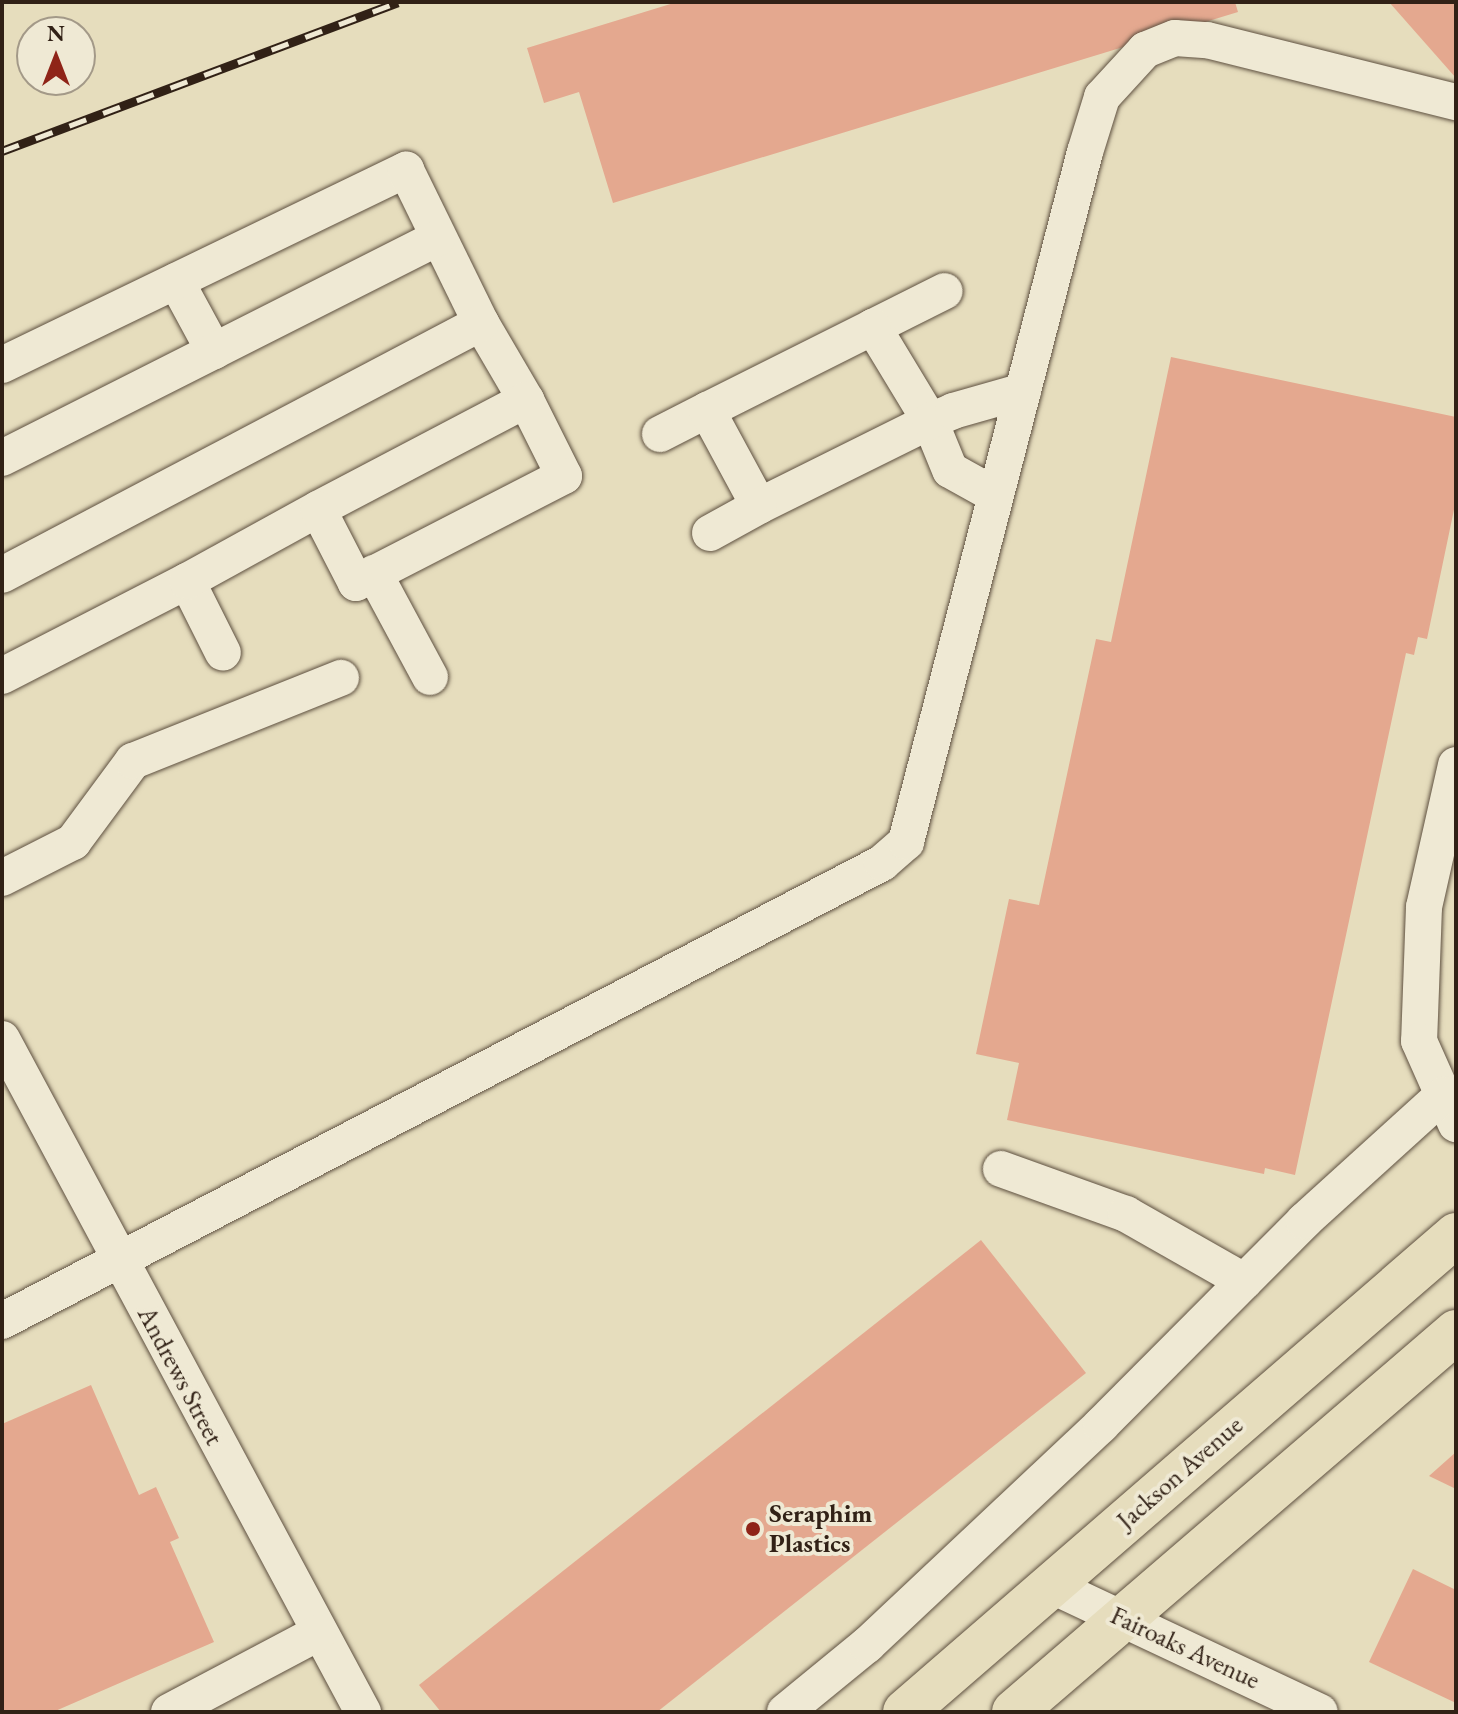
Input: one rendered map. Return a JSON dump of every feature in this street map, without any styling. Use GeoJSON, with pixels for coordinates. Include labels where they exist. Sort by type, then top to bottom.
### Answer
{"type":"FeatureCollection","features":[{"type":"Feature","properties":{"kind":"main road","name":"Jackson Avenue"},"geometry":{"type":"LineString","coordinates":[[905,1712],[1456,1235]]}},
{"type":"Feature","properties":{"kind":"main road"},"geometry":{"type":"LineString","coordinates":[[1014,1712],[1456,1332]]}},
{"type":"Feature","properties":{"kind":"street"},"geometry":{"type":"LineString","coordinates":[[2,1321],[882,863],[906,842],[1102,97],[1145,50],[1175,38],[1207,40],[1456,102]]}},
{"type":"Feature","properties":{"kind":"street"},"geometry":{"type":"LineString","coordinates":[[2,365],[406,170],[481,323],[526,400],[564,476],[356,583],[318,509]]}},
{"type":"Feature","properties":{"kind":"street"},"geometry":{"type":"LineString","coordinates":[[2,458],[438,238]]}},
{"type":"Feature","properties":{"kind":"street"},"geometry":{"type":"LineString","coordinates":[[176,281],[214,351]]}},
{"type":"Feature","properties":{"kind":"street"},"geometry":{"type":"LineString","coordinates":[[660,434],[945,291]]}},
{"type":"Feature","properties":{"kind":"street"},"geometry":{"type":"LineString","coordinates":[[2,575],[481,323]]}},
{"type":"Feature","properties":{"kind":"street"},"geometry":{"type":"LineString","coordinates":[[873,327],[930,421],[950,470],[995,495]]}},
{"type":"Feature","properties":{"kind":"street"},"geometry":{"type":"LineString","coordinates":[[710,533],[930,421],[1023,391]]}},
{"type":"Feature","properties":{"kind":"street"},"geometry":{"type":"LineString","coordinates":[[2,676],[526,400]]}},
{"type":"Feature","properties":{"kind":"street"},"geometry":{"type":"LineString","coordinates":[[707,410],[759,506]]}},
{"type":"Feature","properties":{"kind":"street"},"geometry":{"type":"LineString","coordinates":[[374,573],[430,677]]}},
{"type":"Feature","properties":{"kind":"street"},"geometry":{"type":"LineString","coordinates":[[187,581],[223,653]]}},
{"type":"Feature","properties":{"kind":"street"},"geometry":{"type":"LineString","coordinates":[[2,878],[73,842],[133,761],[341,678]]}},
{"type":"Feature","properties":{"kind":"street"},"geometry":{"type":"LineString","coordinates":[[785,1712],[878,1634],[1101,1425],[1244,1281],[1449,1109],[1419,1041],[1424,907],[1456,765]]}},
{"type":"Feature","properties":{"kind":"street","name":"Andrews Street"},"geometry":{"type":"LineString","coordinates":[[2,1039],[118,1261],[363,1712]]}},
{"type":"Feature","properties":{"kind":"street"},"geometry":{"type":"LineString","coordinates":[[1001,1169],[1126,1214],[1244,1281]]}},
{"type":"Feature","properties":{"kind":"street","name":"Fairoaks Avenue"},"geometry":{"type":"LineString","coordinates":[[1050,1585],[1320,1712]]}},
{"type":"Feature","properties":{"kind":"street"},"geometry":{"type":"LineString","coordinates":[[169,1712],[318,1633]]}},
{"type":"Feature","properties":{"kind":"building"},"geometry":{"type":"Polygon","coordinates":[[[677,2],[1235,2],[1238,12],[613,203],[579,92],[544,103],[527,48],[677,2]]]}},
{"type":"Feature","properties":{"kind":"building"},"geometry":{"type":"Polygon","coordinates":[[[1389,2],[1456,2],[1456,78],[1389,2]]]}},
{"type":"Feature","properties":{"kind":"building"},"geometry":{"type":"Polygon","coordinates":[[[1171,357],[1456,417],[1456,500],[1427,639],[1418,637],[1414,655],[1406,653],[1295,1175],[1265,1168],[1264,1174],[1007,1120],[1019,1063],[976,1054],[1009,899],[1039,905],[1096,639],[1111,642],[1171,357]]]}},
{"type":"Feature","properties":{"kind":"building","name":"Seraphim Plastics"},"geometry":{"type":"Polygon","coordinates":[[[981,1240],[1086,1373],[657,1712],[441,1712],[419,1685],[981,1240]]]}},
{"type":"Feature","properties":{"kind":"building"},"geometry":{"type":"Polygon","coordinates":[[[91,1385],[139,1495],[156,1487],[179,1538],[170,1542],[214,1642],[53,1712],[2,1712],[2,1424],[91,1385]]]}},
{"type":"Feature","properties":{"kind":"building"},"geometry":{"type":"Polygon","coordinates":[[[1456,1452],[1456,1489],[1429,1476],[1456,1452]]]}},
{"type":"Feature","properties":{"kind":"building"},"geometry":{"type":"Polygon","coordinates":[[[1413,1569],[1456,1590],[1456,1703],[1369,1662],[1413,1569]]]}},
{"type":"Feature","properties":{"kind":"railway"},"geometry":{"type":"LineString","coordinates":[[2,151],[398,2]]}},
{"type":"Feature","properties":{"kind":"place","name":"Seraphim Plastics"},"geometry":{"type":"Point","coordinates":[753,1529]}}]}
